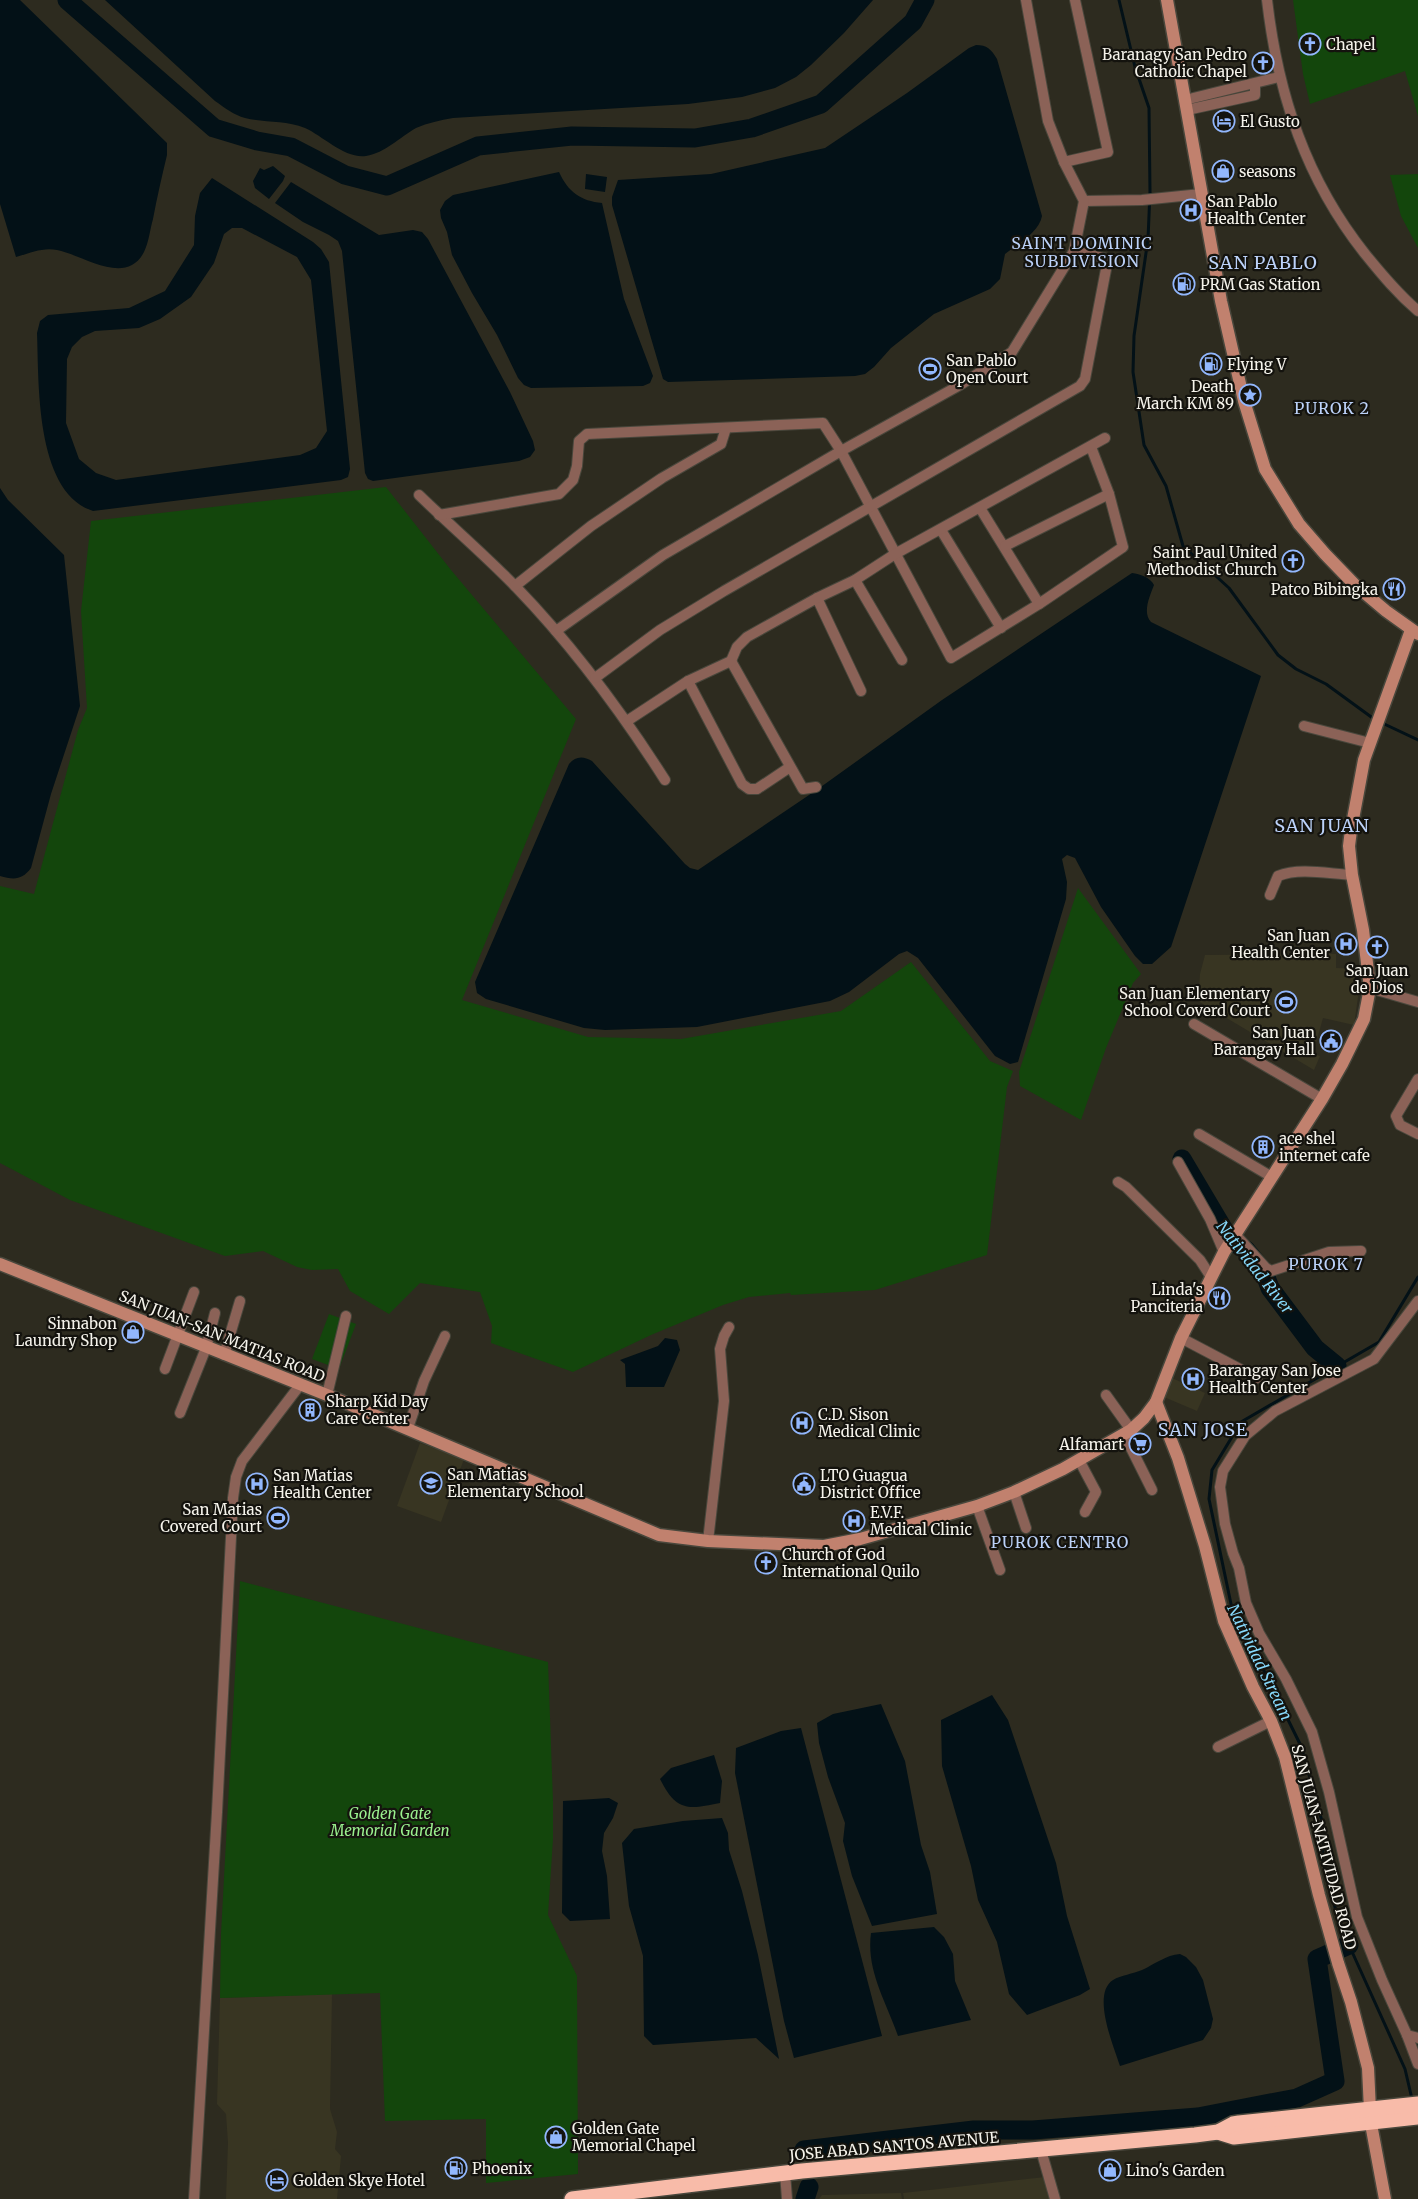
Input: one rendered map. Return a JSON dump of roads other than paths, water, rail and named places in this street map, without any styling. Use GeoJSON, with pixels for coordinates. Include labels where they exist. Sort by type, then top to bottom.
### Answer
{"type":"FeatureCollection","features":[{"type":"Feature","properties":{"kind":"highway","name":"JOSE ABAD SANTOS AVENUE"},"geometry":{"type":"LineString","coordinates":[[572,2199],[785,2173],[1218,2132],[1234,2137],[1378,2116],[1418,2104]]}},
{"type":"Feature","properties":{"kind":"highway","name":"JOSE ABAD SANTOS AVENUE"},"geometry":{"type":"LineString","coordinates":[[1378,2116],[1418,2117]]}},
{"type":"Feature","properties":{"kind":"street"},"geometry":{"type":"LineString","coordinates":[[556,631],[663,554],[960,385],[1012,352],[1074,251],[1084,201],[1064,162],[1048,122],[1026,0]]}},
{"type":"Feature","properties":{"kind":"street"},"geometry":{"type":"LineString","coordinates":[[1064,162],[1108,152],[1076,0]]}},
{"type":"Feature","properties":{"kind":"street"},"geometry":{"type":"LineString","coordinates":[[1167,0],[1221,301],[1244,401],[1265,470],[1299,524],[1354,584],[1415,632]]}},
{"type":"Feature","properties":{"kind":"street"},"geometry":{"type":"LineString","coordinates":[[1267,0],[1272,43],[1279,77],[1300,143],[1320,186],[1343,224],[1397,293],[1418,311]]}},
{"type":"Feature","properties":{"kind":"street"},"geometry":{"type":"LineString","coordinates":[[1186,105],[1279,77]]}},
{"type":"Feature","properties":{"kind":"street"},"geometry":{"type":"LineString","coordinates":[[1084,201],[1142,200],[1201,194]]}},
{"type":"Feature","properties":{"kind":"street"},"geometry":{"type":"LineString","coordinates":[[595,678],[660,630],[1080,386],[1084,379],[1108,259],[1074,251]]}},
{"type":"Feature","properties":{"kind":"street"},"geometry":{"type":"LineString","coordinates":[[439,515],[460,513],[558,494],[573,480],[577,466],[579,441],[587,434],[823,423],[841,451],[871,506],[951,658],[1039,604],[1123,547],[1109,494],[1091,447]]}},
{"type":"Feature","properties":{"kind":"street"},"geometry":{"type":"LineString","coordinates":[[515,586],[591,526],[662,478],[721,444],[726,428]]}},
{"type":"Feature","properties":{"kind":"street"},"geometry":{"type":"LineString","coordinates":[[627,721],[688,681],[731,660],[737,647],[747,637],[817,598],[855,580],[896,554],[1105,438]]}},
{"type":"Feature","properties":{"kind":"street"},"geometry":{"type":"LineString","coordinates":[[1005,546],[1109,494]]}},
{"type":"Feature","properties":{"kind":"street"},"geometry":{"type":"LineString","coordinates":[[420,495],[515,586],[556,631],[595,678],[627,721],[665,780]]}},
{"type":"Feature","properties":{"kind":"street"},"geometry":{"type":"LineString","coordinates":[[980,508],[1039,604]]}},
{"type":"Feature","properties":{"kind":"street"},"geometry":{"type":"LineString","coordinates":[[941,530],[1001,628]]}},
{"type":"Feature","properties":{"kind":"street"},"geometry":{"type":"LineString","coordinates":[[855,580],[902,660]]}},
{"type":"Feature","properties":{"kind":"street"},"geometry":{"type":"LineString","coordinates":[[817,598],[861,691]]}},
{"type":"Feature","properties":{"kind":"street","name":"SAN JUAN-SAN MATIAS ROAD"},"geometry":{"type":"LineString","coordinates":[[0,1264],[408,1428],[660,1534],[708,1541],[824,1546],[927,1522],[1014,1492],[1079,1460],[1127,1432],[1144,1418],[1156,1402],[1182,1338],[1211,1277],[1230,1243],[1322,1099],[1364,1019],[1370,988],[1363,930],[1352,874],[1349,846],[1350,830],[1360,777],[1374,730],[1415,632]]}},
{"type":"Feature","properties":{"kind":"street"},"geometry":{"type":"LineString","coordinates":[[731,660],[803,789],[816,787]]}},
{"type":"Feature","properties":{"kind":"street"},"geometry":{"type":"LineString","coordinates":[[688,681],[742,784],[749,789],[757,789],[790,767]]}},
{"type":"Feature","properties":{"kind":"street"},"geometry":{"type":"LineString","coordinates":[[1304,726],[1370,743]]}},
{"type":"Feature","properties":{"kind":"street"},"geometry":{"type":"LineString","coordinates":[[1270,895],[1278,876],[1284,874],[1299,872],[1352,874]]}},
{"type":"Feature","properties":{"kind":"street"},"geometry":{"type":"LineString","coordinates":[[1370,988],[1418,1002]]}},
{"type":"Feature","properties":{"kind":"street"},"geometry":{"type":"LineString","coordinates":[[1194,1024],[1322,1099]]}},
{"type":"Feature","properties":{"kind":"street"},"geometry":{"type":"LineString","coordinates":[[1418,1079],[1396,1116],[1400,1124],[1418,1134]]}},
{"type":"Feature","properties":{"kind":"street"},"geometry":{"type":"LineString","coordinates":[[1199,1134],[1272,1177]]}},
{"type":"Feature","properties":{"kind":"street"},"geometry":{"type":"LineString","coordinates":[[1178,1162],[1210,1219],[1230,1243],[1271,1271],[1329,1252],[1361,1251]]}},
{"type":"Feature","properties":{"kind":"street"},"geometry":{"type":"LineString","coordinates":[[1118,1182],[1126,1187],[1200,1260],[1211,1277]]}},
{"type":"Feature","properties":{"kind":"street"},"geometry":{"type":"LineString","coordinates":[[165,1369],[194,1292]]}},
{"type":"Feature","properties":{"kind":"street"},"geometry":{"type":"LineString","coordinates":[[224,1355],[240,1301]]}},
{"type":"Feature","properties":{"kind":"street"},"geometry":{"type":"LineString","coordinates":[[1418,1301],[1374,1358],[1275,1411],[1245,1436],[1223,1470],[1220,1487],[1226,1524],[1233,1553],[1239,1568],[1246,1603],[1259,1633],[1299,1703],[1312,1732],[1329,1792],[1357,1917],[1418,2064]]}},
{"type":"Feature","properties":{"kind":"street"},"geometry":{"type":"LineString","coordinates":[[180,1413],[206,1348],[215,1313]]}},
{"type":"Feature","properties":{"kind":"street"},"geometry":{"type":"LineString","coordinates":[[327,1395],[346,1316]]}},
{"type":"Feature","properties":{"kind":"street"},"geometry":{"type":"LineString","coordinates":[[708,1541],[724,1401],[720,1349],[724,1336],[730,1328]]}},
{"type":"Feature","properties":{"kind":"street"},"geometry":{"type":"LineString","coordinates":[[408,1428],[424,1382],[444,1336]]}},
{"type":"Feature","properties":{"kind":"street"},"geometry":{"type":"LineString","coordinates":[[1182,1338],[1257,1378]]}},
{"type":"Feature","properties":{"kind":"street"},"geometry":{"type":"LineString","coordinates":[[194,2199],[217,1822],[233,1498],[236,1477],[242,1460],[300,1385]]}},
{"type":"Feature","properties":{"kind":"street"},"geometry":{"type":"LineString","coordinates":[[1106,1394],[1127,1432],[1152,1490]]}},
{"type":"Feature","properties":{"kind":"street","name":"SAN JUAN-NATIVIDAD ROAD"},"geometry":{"type":"LineString","coordinates":[[1156,1402],[1178,1458],[1205,1546],[1224,1621],[1249,1679],[1271,1722],[1285,1757],[1338,1963],[1352,2002],[1368,2068],[1378,2116],[1385,2199]]}},
{"type":"Feature","properties":{"kind":"street"},"geometry":{"type":"LineString","coordinates":[[1079,1460],[1096,1492],[1085,1512]]}},
{"type":"Feature","properties":{"kind":"street"},"geometry":{"type":"LineString","coordinates":[[1014,1492],[1026,1528]]}},
{"type":"Feature","properties":{"kind":"street"},"geometry":{"type":"LineString","coordinates":[[977,1506],[1000,1570]]}},
{"type":"Feature","properties":{"kind":"street"},"geometry":{"type":"LineString","coordinates":[[1218,1747],[1271,1722]]}},
{"type":"Feature","properties":{"kind":"street"},"geometry":{"type":"LineString","coordinates":[[1406,2035],[1418,2038]]}},
{"type":"Feature","properties":{"kind":"street"},"geometry":{"type":"LineString","coordinates":[[1041,2150],[1055,2199]]}},
{"type":"Feature","properties":{"kind":"street"},"geometry":{"type":"LineString","coordinates":[[785,2173],[787,2199]]}},
{"type":"Feature","properties":{"kind":"waterway"},"geometry":{"type":"LineString","coordinates":[[67,0],[214,128],[257,141],[291,147],[345,175],[387,186],[478,146],[572,136],[695,138],[752,128],[821,104],[913,22],[925,0]]}},
{"type":"Feature","properties":{"kind":"waterway"},"geometry":{"type":"LineString","coordinates":[[1119,0],[1135,67],[1149,108],[1150,192],[1148,239],[1134,336],[1133,372],[1144,445],[1166,486],[1183,546],[1229,588],[1278,655],[1296,669],[1326,684],[1374,719]]}},
{"type":"Feature","properties":{"kind":"waterway"},"geometry":{"type":"LineString","coordinates":[[1380,722],[1418,740]]}},
{"type":"Feature","properties":{"kind":"waterway","name":"Natividad River"},"geometry":{"type":"LineString","coordinates":[[1182,1159],[1230,1240],[1246,1250],[1264,1272],[1270,1288],[1315,1348],[1337,1366]]}},
{"type":"Feature","properties":{"kind":"waterway","name":"Natividad Stream"},"geometry":{"type":"LineString","coordinates":[[1412,2099],[1405,2069],[1349,1945],[1336,1911],[1322,1857],[1325,1832],[1301,1746],[1231,1604],[1209,1499],[1212,1470],[1241,1422],[1379,1342],[1418,1277]]}},
{"type":"Feature","properties":{"kind":"waterway"},"geometry":{"type":"LineString","coordinates":[[804,2150],[974,2130],[1033,2130],[1198,2117],[1297,2098],[1335,2081],[1317,1959],[1349,1945]]}},
{"type":"Feature","properties":{"kind":"waterway"},"geometry":{"type":"LineString","coordinates":[[805,2199],[809,2187]]}},
{"type":"Feature","properties":{"kind":"place","name":"Chapel"},"geometry":{"type":"Point","coordinates":[1310,44]}},
{"type":"Feature","properties":{"kind":"place","name":"Baranagy San Pedro Catholic Chapel"},"geometry":{"type":"Point","coordinates":[1263,63]}},
{"type":"Feature","properties":{"kind":"place","name":"El Gusto"},"geometry":{"type":"Point","coordinates":[1224,121]}},
{"type":"Feature","properties":{"kind":"place","name":"seasons"},"geometry":{"type":"Point","coordinates":[1223,171]}},
{"type":"Feature","properties":{"kind":"place","name":"San Pablo Health Center"},"geometry":{"type":"Point","coordinates":[1191,210]}},
{"type":"Feature","properties":{"kind":"place","name":"PRM Gas Station"},"geometry":{"type":"Point","coordinates":[1184,284]}},
{"type":"Feature","properties":{"kind":"place","name":"Flying V"},"geometry":{"type":"Point","coordinates":[1211,364]}},
{"type":"Feature","properties":{"kind":"place","name":"San Pablo Open Court"},"geometry":{"type":"Point","coordinates":[930,369]}},
{"type":"Feature","properties":{"kind":"place","name":"Death March KM 89"},"geometry":{"type":"Point","coordinates":[1250,395]}},
{"type":"Feature","properties":{"kind":"place","name":"Saint Paul United Methodist Church"},"geometry":{"type":"Point","coordinates":[1293,561]}},
{"type":"Feature","properties":{"kind":"place","name":"Patco Bibingka"},"geometry":{"type":"Point","coordinates":[1394,589]}},
{"type":"Feature","properties":{"kind":"place","name":"San Juan Health Center"},"geometry":{"type":"Point","coordinates":[1346,944]}},
{"type":"Feature","properties":{"kind":"place","name":"San Juan de Dios"},"geometry":{"type":"Point","coordinates":[1377,947]}},
{"type":"Feature","properties":{"kind":"place","name":"San Juan Elementary School Coverd Court"},"geometry":{"type":"Point","coordinates":[1286,1002]}},
{"type":"Feature","properties":{"kind":"place","name":"San Juan Barangay Hall"},"geometry":{"type":"Point","coordinates":[1331,1041]}},
{"type":"Feature","properties":{"kind":"place","name":"ace shel internet cafe"},"geometry":{"type":"Point","coordinates":[1263,1147]}},
{"type":"Feature","properties":{"kind":"place","name":"Linda's Panciteria"},"geometry":{"type":"Point","coordinates":[1219,1298]}},
{"type":"Feature","properties":{"kind":"place","name":"Sinnabon Laundry Shop"},"geometry":{"type":"Point","coordinates":[133,1332]}},
{"type":"Feature","properties":{"kind":"place","name":"Barangay San Jose Health Center"},"geometry":{"type":"Point","coordinates":[1193,1379]}},
{"type":"Feature","properties":{"kind":"place","name":"Sharp Kid Day Care Center"},"geometry":{"type":"Point","coordinates":[310,1410]}},
{"type":"Feature","properties":{"kind":"place","name":"C.D. Sison Medical Clinic"},"geometry":{"type":"Point","coordinates":[802,1423]}},
{"type":"Feature","properties":{"kind":"place","name":"Alfamart"},"geometry":{"type":"Point","coordinates":[1140,1444]}},
{"type":"Feature","properties":{"kind":"place","name":"San Matias Elementary School"},"geometry":{"type":"Point","coordinates":[431,1483]}},
{"type":"Feature","properties":{"kind":"place","name":"San Matias Health Center"},"geometry":{"type":"Point","coordinates":[257,1484]}},
{"type":"Feature","properties":{"kind":"place","name":"LTO Guagua District Office"},"geometry":{"type":"Point","coordinates":[804,1484]}},
{"type":"Feature","properties":{"kind":"place","name":"San Matias Covered Court"},"geometry":{"type":"Point","coordinates":[278,1518]}},
{"type":"Feature","properties":{"kind":"place","name":"E.V.F. Medical Clinic"},"geometry":{"type":"Point","coordinates":[854,1521]}},
{"type":"Feature","properties":{"kind":"place","name":"Church of God International Quilo"},"geometry":{"type":"Point","coordinates":[766,1563]}},
{"type":"Feature","properties":{"kind":"place","name":"Golden Gate Memorial Chapel"},"geometry":{"type":"Point","coordinates":[556,2137]}},
{"type":"Feature","properties":{"kind":"place","name":"Phoenix"},"geometry":{"type":"Point","coordinates":[456,2168]}},
{"type":"Feature","properties":{"kind":"place","name":"Lino's Garden"},"geometry":{"type":"Point","coordinates":[1110,2170]}},
{"type":"Feature","properties":{"kind":"place","name":"Golden Skye Hotel"},"geometry":{"type":"Point","coordinates":[277,2180]}},
{"type":"Feature","properties":{"kind":"district","name":"SAINT DOMINIC SUBDIVISION"},"geometry":{"type":"Point","coordinates":[1082,252]}},
{"type":"Feature","properties":{"kind":"district","name":"SAN PABLO"},"geometry":{"type":"Point","coordinates":[1263,262]}},
{"type":"Feature","properties":{"kind":"district","name":"PUROK 2"},"geometry":{"type":"Point","coordinates":[1332,408]}},
{"type":"Feature","properties":{"kind":"district","name":"SAN JUAN"},"geometry":{"type":"Point","coordinates":[1322,825]}},
{"type":"Feature","properties":{"kind":"district","name":"PUROK 7"},"geometry":{"type":"Point","coordinates":[1326,1264]}},
{"type":"Feature","properties":{"kind":"district","name":"SAN JOSE"},"geometry":{"type":"Point","coordinates":[1203,1429]}},
{"type":"Feature","properties":{"kind":"district","name":"PUROK CENTRO"},"geometry":{"type":"Point","coordinates":[1060,1542]}},
{"type":"Feature","properties":{"kind":"park label","name":"Golden Gate Memorial Garden"},"geometry":{"type":"Point","coordinates":[390,1822]}}]}
